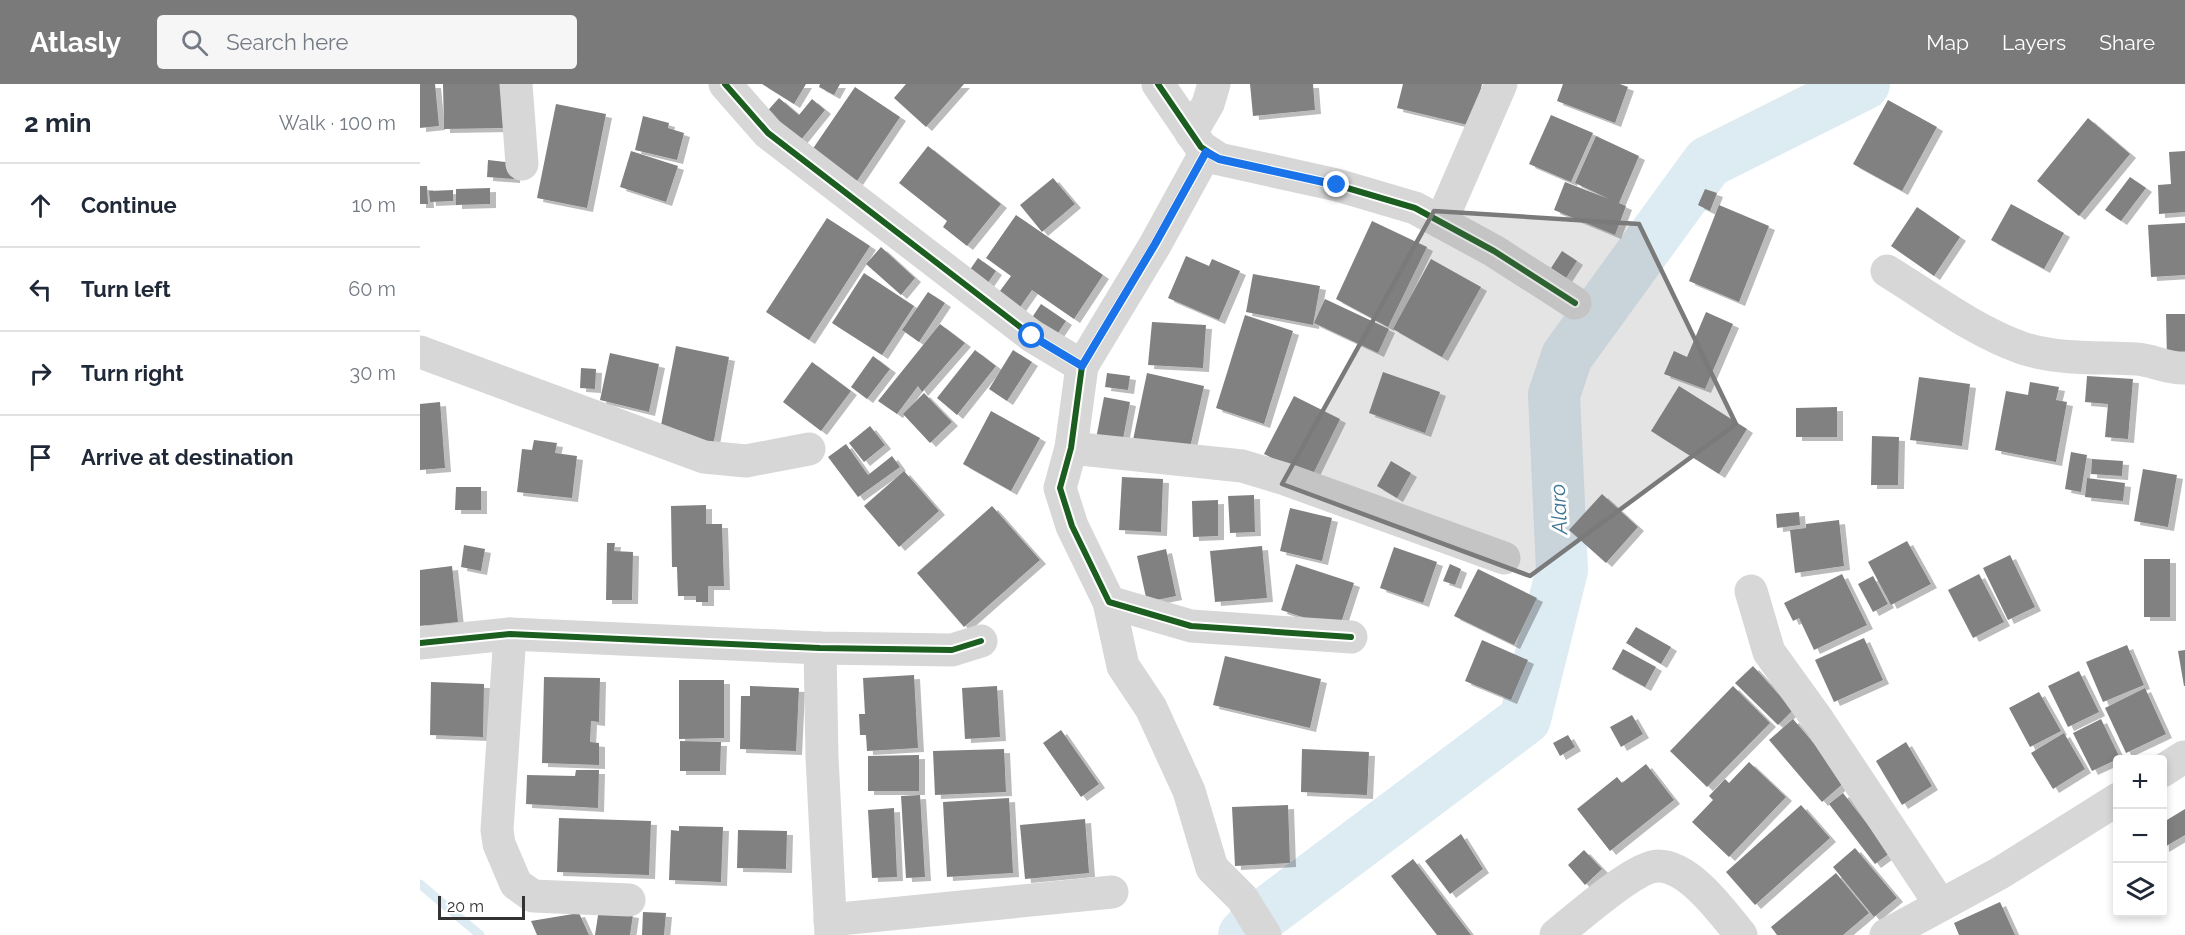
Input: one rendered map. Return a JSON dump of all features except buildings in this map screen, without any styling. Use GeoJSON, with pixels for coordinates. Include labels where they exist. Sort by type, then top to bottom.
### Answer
{"type":"FeatureCollection","features":[{"type":"Feature","properties":{"kind":"street"},"geometry":{"type":"LineString","coordinates":[[516,84],[522,164]]}},
{"type":"Feature","properties":{"kind":"street"},"geometry":{"type":"LineString","coordinates":[[725,84],[768,133],[1032,336],[1082,366]]}},
{"type":"Feature","properties":{"kind":"street"},"geometry":{"type":"LineString","coordinates":[[1158,84],[1198,143],[1219,159],[1337,185],[1415,208],[1494,250],[1575,303]]}},
{"type":"Feature","properties":{"kind":"street"},"geometry":{"type":"LineString","coordinates":[[1214,84],[1198,143],[1155,244],[1082,366],[1071,448],[1060,488],[1072,526],[1109,602],[1123,666],[1151,708],[1189,791],[1212,868],[1242,898],[1265,935]]}},
{"type":"Feature","properties":{"kind":"street"},"geometry":{"type":"LineString","coordinates":[[1441,222],[1501,84]]}},
{"type":"Feature","properties":{"kind":"street"},"geometry":{"type":"LineString","coordinates":[[1887,271],[1978,328],[2023,348],[2060,356],[2140,359],[2185,368]]}},
{"type":"Feature","properties":{"kind":"street"},"geometry":{"type":"LineString","coordinates":[[420,352],[704,457],[746,461],[809,449]]}},
{"type":"Feature","properties":{"kind":"street"},"geometry":{"type":"LineString","coordinates":[[1071,448],[1242,466],[1285,479],[1504,558]]}},
{"type":"Feature","properties":{"kind":"street"},"geometry":{"type":"LineString","coordinates":[[1751,591],[1769,652],[1818,720],[1940,904]]}},
{"type":"Feature","properties":{"kind":"street"},"geometry":{"type":"LineString","coordinates":[[1109,602],[1191,627],[1351,637]]}},
{"type":"Feature","properties":{"kind":"street"},"geometry":{"type":"LineString","coordinates":[[420,643],[510,634],[820,648],[952,650],[981,641]]}},
{"type":"Feature","properties":{"kind":"street"},"geometry":{"type":"LineString","coordinates":[[510,634],[497,830],[504,858],[516,884],[533,896],[629,900]]}},
{"type":"Feature","properties":{"kind":"street"},"geometry":{"type":"LineString","coordinates":[[820,648],[822,757],[830,927],[1112,892]]}},
{"type":"Feature","properties":{"kind":"street"},"geometry":{"type":"LineString","coordinates":[[1886,935],[2000,873],[2113,802]]}},
{"type":"Feature","properties":{"kind":"street"},"geometry":{"type":"LineString","coordinates":[[1556,935],[1638,871],[1658,866],[1679,873],[1706,893],[1741,935]]}},
{"type":"Feature","properties":{"kind":"highlighted area"},"geometry":{"type":"Polygon","coordinates":[[[1434,211],[1639,224],[1736,424],[1530,576],[1282,484],[1434,211]]]}},
{"type":"Feature","properties":{"kind":"waterway","name":"Alaro"},"geometry":{"type":"LineString","coordinates":[[1244,935],[1261,917],[1525,719],[1562,570],[1554,395],[1567,356],[1708,162],[1864,84]]}},
{"type":"Feature","properties":{"kind":"waterway"},"geometry":{"type":"LineString","coordinates":[[420,884],[480,935]]}},
{"type":"Feature","properties":{"kind":"cycle path"},"geometry":{"type":"LineString","coordinates":[[725,84],[768,133],[1032,336],[1082,366]]}},
{"type":"Feature","properties":{"kind":"cycle path"},"geometry":{"type":"LineString","coordinates":[[1158,84],[1201,147],[1219,159],[1337,185],[1415,208],[1494,251],[1575,303]]}},
{"type":"Feature","properties":{"kind":"cycle path"},"geometry":{"type":"LineString","coordinates":[[1206,152],[1155,245],[1082,366],[1071,448],[1060,488],[1072,526],[1109,602],[1191,626],[1351,637]]}},
{"type":"Feature","properties":{"kind":"cycle path"},"geometry":{"type":"LineString","coordinates":[[420,643],[510,634],[820,648],[952,650],[981,641]]}},
{"type":"Feature","properties":{"kind":"route"},"geometry":{"type":"LineString","coordinates":[[1032,336],[1082,366],[1155,244],[1206,152],[1219,159],[1337,185]]}}]}
